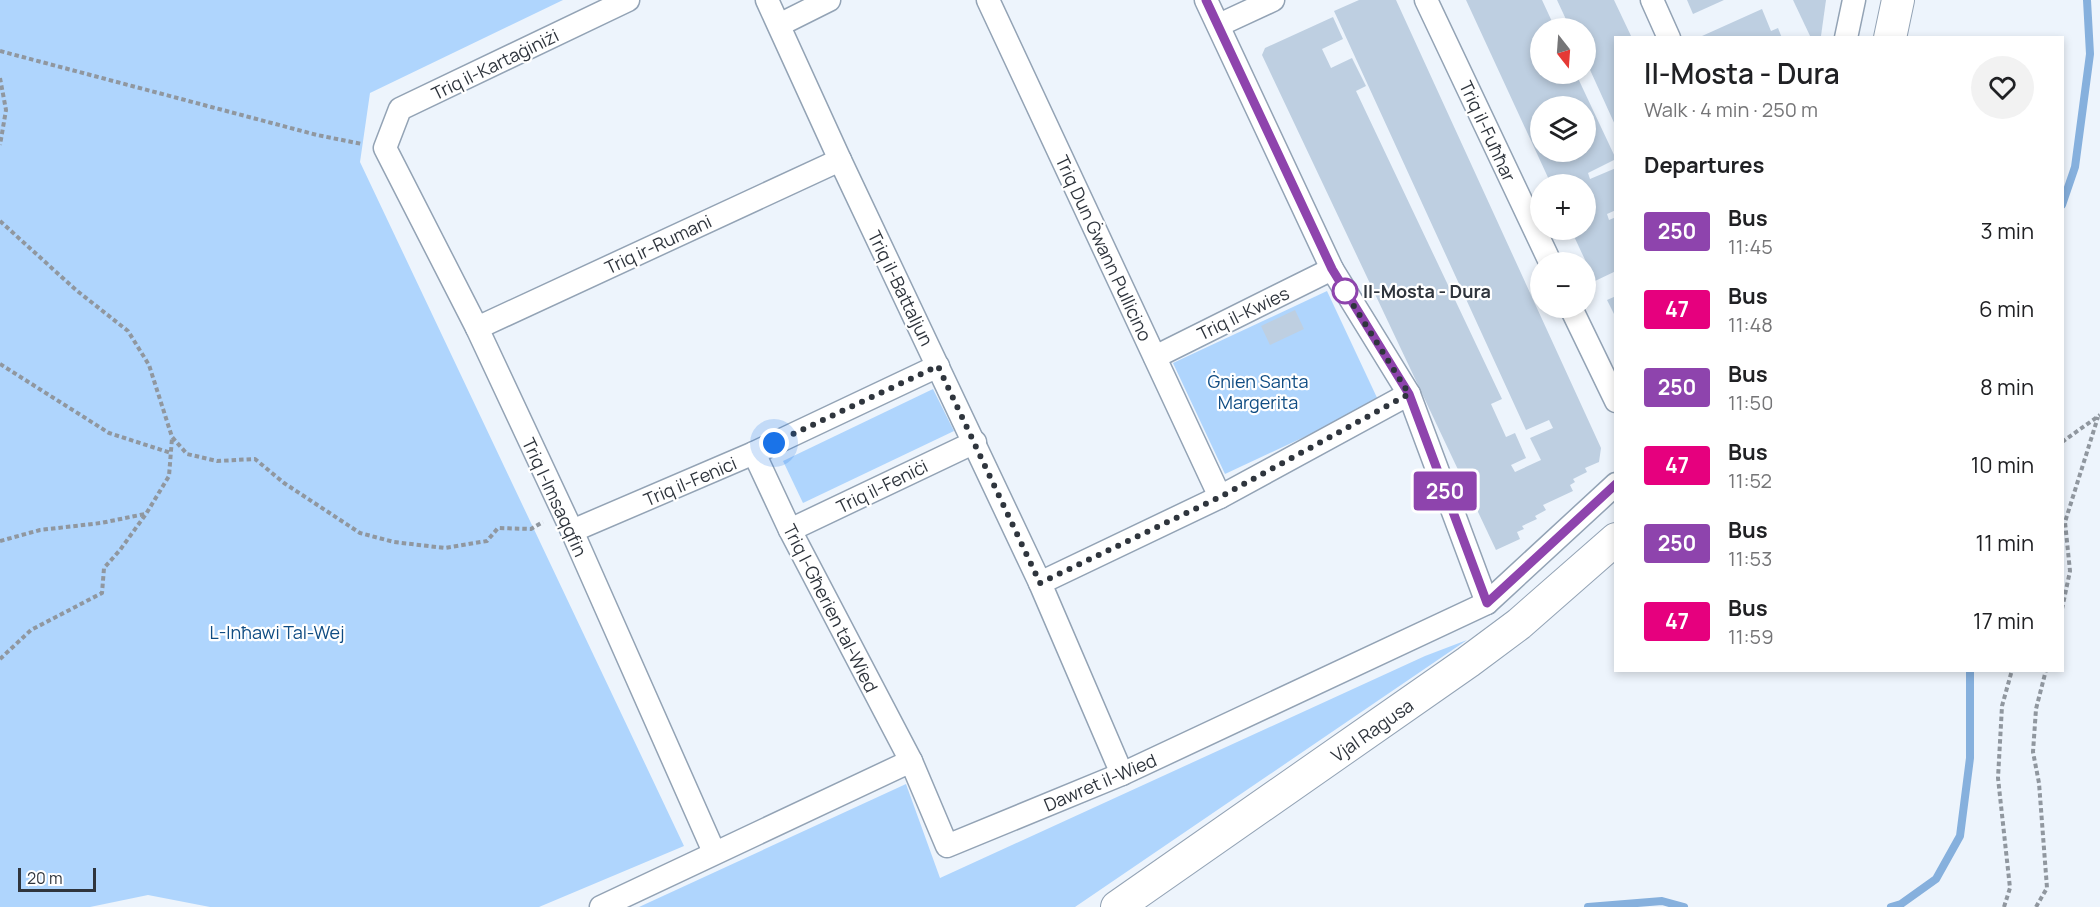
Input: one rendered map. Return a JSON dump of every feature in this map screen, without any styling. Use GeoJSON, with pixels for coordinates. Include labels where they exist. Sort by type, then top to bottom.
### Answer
{"type":"FeatureCollection","features":[{"type":"Feature","properties":{"kind":"main road"},"geometry":{"type":"LineString","coordinates":[[1890,36],[1898,0]]}},
{"type":"Feature","properties":{"kind":"main road","name":"Vjal Ragusa"},"geometry":{"type":"LineString","coordinates":[[1117,907],[1468,662],[1519,624],[1614,541]]}},
{"type":"Feature","properties":{"kind":"street","name":"Triq il-Kartaġiniżi"},"geometry":{"type":"LineString","coordinates":[[385,148],[400,109],[628,0]]}},
{"type":"Feature","properties":{"kind":"street","name":"Triq il-Battaljun"},"geometry":{"type":"LineString","coordinates":[[767,0],[1040,583],[1122,774]]}},
{"type":"Feature","properties":{"kind":"street"},"geometry":{"type":"LineString","coordinates":[[779,25],[829,0]]}},
{"type":"Feature","properties":{"kind":"street","name":"Triq Dun Ġwann Pullicino"},"geometry":{"type":"LineString","coordinates":[[988,0],[1220,497]]}},
{"type":"Feature","properties":{"kind":"street"},"geometry":{"type":"LineString","coordinates":[[1206,0],[1332,269],[1409,394],[1487,603]]}},
{"type":"Feature","properties":{"kind":"street"},"geometry":{"type":"LineString","coordinates":[[1219,25],[1273,0]]}},
{"type":"Feature","properties":{"kind":"street","name":"Triq il-Fuħħar"},"geometry":{"type":"LineString","coordinates":[[1426,0],[1545,252]]}},
{"type":"Feature","properties":{"kind":"street"},"geometry":{"type":"LineString","coordinates":[[1652,0],[1668,36]]}},
{"type":"Feature","properties":{"kind":"street"},"geometry":{"type":"LineString","coordinates":[[1846,36],[1854,0]]}},
{"type":"Feature","properties":{"kind":"street","name":"Triq l-Imsaqqfin"},"geometry":{"type":"LineString","coordinates":[[385,148],[477,328],[572,531],[714,852]]}},
{"type":"Feature","properties":{"kind":"street","name":"Triq ir-Rumani"},"geometry":{"type":"LineString","coordinates":[[477,328],[840,160]]}},
{"type":"Feature","properties":{"kind":"street","name":"Triq il-Kwies"},"geometry":{"type":"LineString","coordinates":[[1155,357],[1332,269]]}},
{"type":"Feature","properties":{"kind":"street"},"geometry":{"type":"LineString","coordinates":[[1576,318],[1614,397]]}},
{"type":"Feature","properties":{"kind":"street","name":"Triq il-Fenici"},"geometry":{"type":"LineString","coordinates":[[572,531],[754,453],[938,366]]}},
{"type":"Feature","properties":{"kind":"street"},"geometry":{"type":"LineString","coordinates":[[1040,583],[1220,497],[1409,394]]}},
{"type":"Feature","properties":{"kind":"street","name":"Triq il-Feniċi"},"geometry":{"type":"LineString","coordinates":[[790,530],[975,442]]}},
{"type":"Feature","properties":{"kind":"street","name":"Triq l-Għerien tal-Wied"},"geometry":{"type":"LineString","coordinates":[[754,453],[790,530],[911,761]]}},
{"type":"Feature","properties":{"kind":"street","name":"Dawret il-Wied"},"geometry":{"type":"LineString","coordinates":[[911,761],[947,846],[1122,774],[1487,603],[1614,486]]}},
{"type":"Feature","properties":{"kind":"street"},"geometry":{"type":"LineString","coordinates":[[601,907],[911,761]]}},
{"type":"Feature","properties":{"kind":"path"},"geometry":{"type":"LineString","coordinates":[[0,51],[316,135],[385,148]]}},
{"type":"Feature","properties":{"kind":"path"},"geometry":{"type":"LineString","coordinates":[[0,78],[6,110],[0,145]]}},
{"type":"Feature","properties":{"kind":"path"},"geometry":{"type":"LineString","coordinates":[[0,221],[76,290],[128,331],[149,365],[172,437],[169,476],[146,514],[104,568],[102,593],[31,630],[0,658]]}},
{"type":"Feature","properties":{"kind":"path"},"geometry":{"type":"LineString","coordinates":[[0,364],[109,433],[171,453]]}},
{"type":"Feature","properties":{"kind":"path"},"geometry":{"type":"LineString","coordinates":[[2064,441],[2099,416]]}},
{"type":"Feature","properties":{"kind":"path"},"geometry":{"type":"LineString","coordinates":[[2064,600],[2070,571],[2065,522],[2099,416]]}},
{"type":"Feature","properties":{"kind":"path"},"geometry":{"type":"LineString","coordinates":[[172,437],[187,454],[217,461],[255,459],[284,483],[360,533],[394,542],[445,548],[487,541],[498,528],[531,529],[562,511]]}},
{"type":"Feature","properties":{"kind":"path"},"geometry":{"type":"LineString","coordinates":[[0,541],[40,530],[101,523],[146,514]]}},
{"type":"Feature","properties":{"kind":"path"},"geometry":{"type":"LineString","coordinates":[[2004,907],[2010,888],[1998,778],[2002,706],[2011,672]]}},
{"type":"Feature","properties":{"kind":"path"},"geometry":{"type":"LineString","coordinates":[[2036,907],[2047,888],[2039,783],[2033,752],[2036,709],[2045,672]]}},
{"type":"Feature","properties":{"kind":"green space","name":"L-Inħawi Tal-Wej"},"geometry":{"type":"Polygon","coordinates":[[[0,0],[563,0],[370,93],[360,162],[684,846],[539,907],[210,907],[148,895],[90,907],[0,907],[0,0]]]}},
{"type":"Feature","properties":{"kind":"green space","name":"Ġnien Santa Margerita"},"geometry":{"type":"Polygon","coordinates":[[[1327,291],[1379,402],[1225,474],[1173,363],[1327,291]]]}},
{"type":"Feature","properties":{"kind":"green space"},"geometry":{"type":"Polygon","coordinates":[[[933,389],[954,431],[803,503],[783,461],[933,389]]]}},
{"type":"Feature","properties":{"kind":"green space"},"geometry":{"type":"Polygon","coordinates":[[[1467,640],[1075,907],[639,907],[906,784],[940,878],[1425,656],[1467,640]]]}},
{"type":"Feature","properties":{"kind":"building"},"geometry":{"type":"Polygon","coordinates":[[[1359,0],[1396,0],[1530,293],[1530,318],[1542,318],[1601,448],[1599,462],[1585,468],[1587,472],[1573,479],[1575,482],[1570,485],[1573,491],[1543,505],[1546,510],[1535,516],[1537,519],[1522,526],[1524,529],[1517,532],[1520,539],[1496,550],[1262,55],[1265,48],[1333,17],[1343,39],[1322,49],[1331,68],[1352,58],[1366,86],[1356,91],[1502,399],[1491,404],[1506,437],[1515,433],[1526,458],[1511,465],[1515,472],[1541,460],[1530,438],[1553,428],[1549,420],[1526,430],[1334,11],[1359,0]]]}},
{"type":"Feature","properties":{"kind":"building"},"geometry":{"type":"Polygon","coordinates":[[[1466,0],[1542,0],[1550,18],[1530,18],[1530,84],[1581,84],[1586,96],[1530,96],[1530,139],[1466,0]]]}},
{"type":"Feature","properties":{"kind":"building"},"geometry":{"type":"Polygon","coordinates":[[[1557,0],[1614,0],[1631,36],[1614,36],[1614,123],[1596,83],[1596,18],[1565,18],[1557,0]]]}},
{"type":"Feature","properties":{"kind":"building"},"geometry":{"type":"Polygon","coordinates":[[[1687,0],[1724,0],[1693,14],[1687,0]]]}},
{"type":"Feature","properties":{"kind":"building"},"geometry":{"type":"Polygon","coordinates":[[[1793,0],[1826,0],[1821,36],[1810,36],[1793,0]]]}},
{"type":"Feature","properties":{"kind":"building"},"geometry":{"type":"Polygon","coordinates":[[[1762,9],[1771,31],[1778,28],[1781,36],[1702,36],[1762,9]]]}},
{"type":"Feature","properties":{"kind":"building"},"geometry":{"type":"Polygon","coordinates":[[[1596,116],[1614,155],[1614,160],[1588,173],[1546,174],[1541,162],[1596,162],[1596,116]]]}},
{"type":"Feature","properties":{"kind":"building"},"geometry":{"type":"Polygon","coordinates":[[[1614,169],[1614,211],[1607,214],[1609,220],[1614,218],[1614,272],[1596,281],[1596,252],[1581,252],[1576,240],[1596,240],[1596,176],[1614,169]]]}},
{"type":"Feature","properties":{"kind":"building"},"geometry":{"type":"Polygon","coordinates":[[[1614,297],[1614,314],[1607,300],[1614,297]]]}},
{"type":"Feature","properties":{"kind":"building"},"geometry":{"type":"Polygon","coordinates":[[[1295,310],[1304,329],[1270,345],[1261,326],[1295,310]]]}},
{"type":"Feature","properties":{"kind":"waterway"},"geometry":{"type":"LineString","coordinates":[[2064,199],[2075,167],[2090,54],[2087,0]]}},
{"type":"Feature","properties":{"kind":"waterway"},"geometry":{"type":"LineString","coordinates":[[1891,907],[1901,904],[1936,879],[1960,836],[1970,758],[1970,672]]}},
{"type":"Feature","properties":{"kind":"waterway"},"geometry":{"type":"LineString","coordinates":[[1588,907],[1662,901],[1684,907]]}},
{"type":"Feature","properties":{"kind":"bus line","name":"250"},"geometry":{"type":"LineString","coordinates":[[1206,0],[1332,269],[1409,394],[1487,603],[1614,486]]}},
{"type":"Feature","properties":{"kind":"place","name":"Il-Mosta - Dura"},"geometry":{"type":"Point","coordinates":[1345,291]}},
{"type":"Feature","properties":{"kind":"route"},"geometry":{"type":"LineString","coordinates":[[774,443],[938,366],[1040,583],[1220,497],[1409,394],[1342,287],[1345,291]]}}]}
